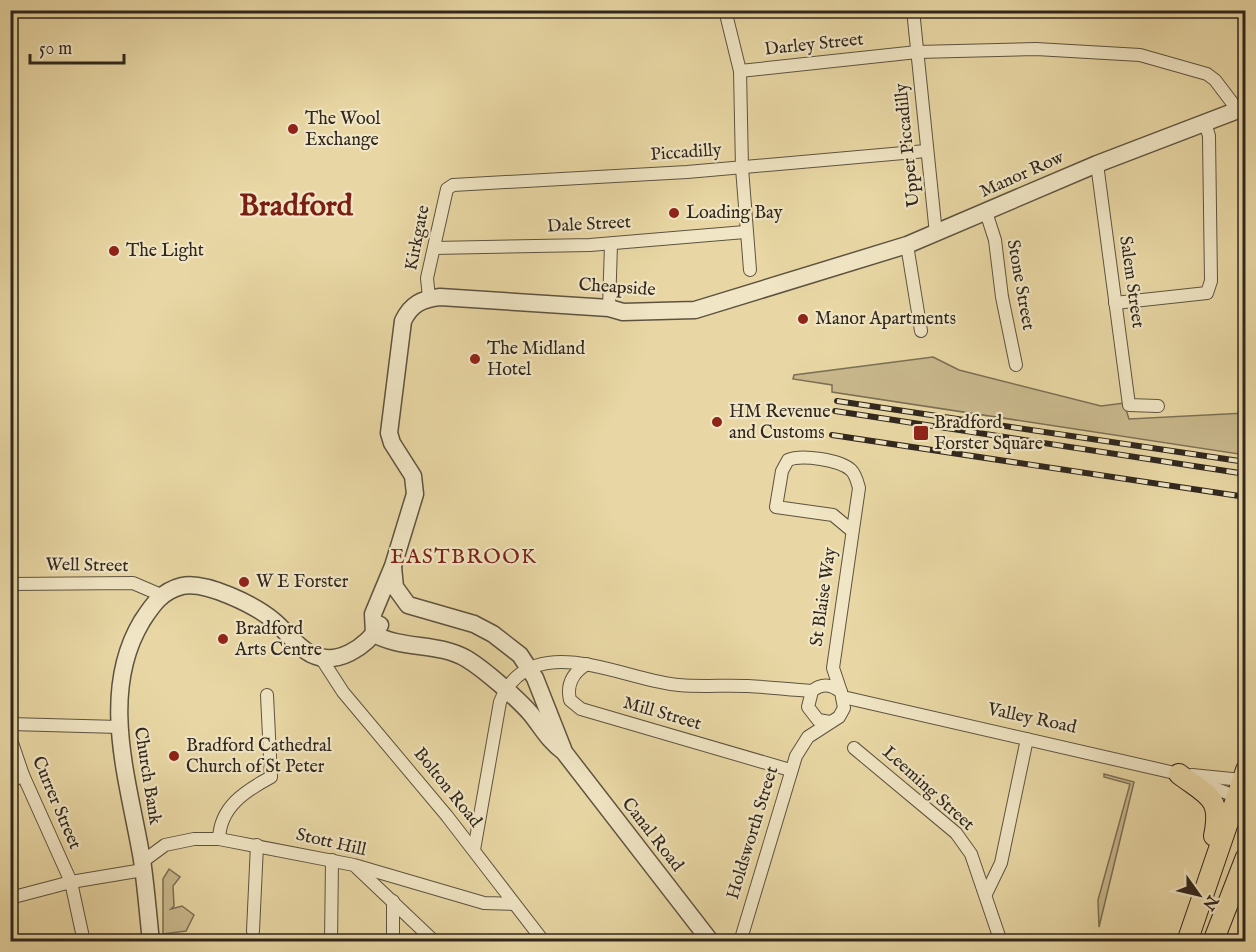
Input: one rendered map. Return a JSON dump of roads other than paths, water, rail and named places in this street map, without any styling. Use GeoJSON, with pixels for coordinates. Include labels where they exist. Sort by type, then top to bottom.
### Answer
{"type":"FeatureCollection","features":[{"type":"Feature","properties":{"kind":"main road"},"geometry":{"type":"LineString","coordinates":[[1179,774],[1211,798],[1217,810],[1203,892]]}},
{"type":"Feature","properties":{"kind":"main road"},"geometry":{"type":"LineString","coordinates":[[1187,942],[1203,892],[1243,786]]}},
{"type":"Feature","properties":{"kind":"main road"},"geometry":{"type":"LineString","coordinates":[[1203,892],[1228,859],[1245,815]]}},
{"type":"Feature","properties":{"kind":"main road"},"geometry":{"type":"LineString","coordinates":[[1213,942],[1245,857]]}},
{"type":"Feature","properties":{"kind":"street"},"geometry":{"type":"LineString","coordinates":[[725,10],[741,71],[742,168],[745,232],[750,270]]}},
{"type":"Feature","properties":{"kind":"street","name":"Upper Piccadilly"},"geometry":{"type":"LineString","coordinates":[[913,10],[936,234]]}},
{"type":"Feature","properties":{"kind":"street","name":"Darley Street"},"geometry":{"type":"LineString","coordinates":[[741,71],[917,52],[1036,48],[1140,55],[1207,74],[1243,109]]}},
{"type":"Feature","properties":{"kind":"street","name":"Manor Row"},"geometry":{"type":"LineString","coordinates":[[820,272],[936,234],[1097,164],[1243,109]]}},
{"type":"Feature","properties":{"kind":"street"},"geometry":{"type":"LineString","coordinates":[[1115,303],[1207,293],[1211,281],[1209,136],[1206,122]]}},
{"type":"Feature","properties":{"kind":"street","name":"Piccadilly"},"geometry":{"type":"LineString","coordinates":[[449,186],[742,168],[926,151]]}},
{"type":"Feature","properties":{"kind":"street","name":"Salem Street"},"geometry":{"type":"LineString","coordinates":[[1097,164],[1129,405],[1158,406]]}},
{"type":"Feature","properties":{"kind":"street","name":"Kirkgate"},"geometry":{"type":"LineString","coordinates":[[429,298],[427,278],[449,186]]}},
{"type":"Feature","properties":{"kind":"street","name":"Stone Street"},"geometry":{"type":"LineString","coordinates":[[986,212],[995,240],[1002,297],[1016,364]]}},
{"type":"Feature","properties":{"kind":"street","name":"Dale Street"},"geometry":{"type":"LineString","coordinates":[[434,248],[610,244],[745,232]]}},
{"type":"Feature","properties":{"kind":"street"},"geometry":{"type":"LineString","coordinates":[[609,308],[610,244]]}},
{"type":"Feature","properties":{"kind":"street"},"geometry":{"type":"LineString","coordinates":[[907,245],[921,331]]}},
{"type":"Feature","properties":{"kind":"street","name":"Cheapside"},"geometry":{"type":"LineString","coordinates":[[393,566],[415,494],[413,476],[392,443],[389,434],[403,321],[409,308],[429,298],[450,297],[609,308],[622,312],[695,310],[820,272]]}},
{"type":"Feature","properties":{"kind":"street","name":"St Blaise Way"},"geometry":{"type":"LineString","coordinates":[[842,694],[833,668],[851,530],[859,488],[853,472],[841,464],[801,458],[788,460],[782,471],[776,507],[833,515],[851,530]]}},
{"type":"Feature","properties":{"kind":"street"},"geometry":{"type":"LineString","coordinates":[[161,595],[184,586],[220,592],[264,613],[309,653],[321,658],[342,656],[356,651],[374,634],[383,620],[393,566]]}},
{"type":"Feature","properties":{"kind":"street","name":"Canal Road"},"geometry":{"type":"LineString","coordinates":[[393,566],[394,587],[408,605],[474,624],[512,648],[530,669],[564,752]]}},
{"type":"Feature","properties":{"kind":"street","name":"Well Street"},"geometry":{"type":"LineString","coordinates":[[10,584],[133,583],[161,595]]}},
{"type":"Feature","properties":{"kind":"street","name":"Church Bank"},"geometry":{"type":"LineString","coordinates":[[151,942],[142,866],[119,727],[123,667],[136,632],[161,595]]}},
{"type":"Feature","properties":{"kind":"street","name":"Canal Road"},"geometry":{"type":"LineString","coordinates":[[374,634],[394,644],[448,651],[466,658],[510,684],[550,741],[564,752],[711,942]]}},
{"type":"Feature","properties":{"kind":"street","name":"Bolton Road"},"geometry":{"type":"LineString","coordinates":[[321,658],[343,692],[474,849],[544,942]]}},
{"type":"Feature","properties":{"kind":"street"},"geometry":{"type":"LineString","coordinates":[[474,849],[500,702],[510,684],[530,669],[543,664],[587,664],[668,684],[783,690],[815,689],[830,685],[842,694],[842,713]]}},
{"type":"Feature","properties":{"kind":"street","name":"Mill Street"},"geometry":{"type":"LineString","coordinates":[[587,664],[577,670],[569,685],[568,694],[572,703],[588,712],[790,770]]}},
{"type":"Feature","properties":{"kind":"street","name":"St Blaise Way"},"geometry":{"type":"LineString","coordinates":[[815,689],[833,668]]}},
{"type":"Feature","properties":{"kind":"street"},"geometry":{"type":"LineString","coordinates":[[809,710],[815,689]]}},
{"type":"Feature","properties":{"kind":"street"},"geometry":{"type":"LineString","coordinates":[[783,690],[818,720],[830,722],[842,713],[875,705]]}},
{"type":"Feature","properties":{"kind":"street","name":"Valley Road"},"geometry":{"type":"LineString","coordinates":[[842,694],[875,705],[1179,774],[1243,786]]}},
{"type":"Feature","properties":{"kind":"street"},"geometry":{"type":"LineString","coordinates":[[219,839],[219,826],[240,795],[271,777],[267,695]]}},
{"type":"Feature","properties":{"kind":"street","name":"Holdsworth Street"},"geometry":{"type":"LineString","coordinates":[[740,942],[790,770],[808,737],[809,710]]}},
{"type":"Feature","properties":{"kind":"street","name":"Holdsworth Street"},"geometry":{"type":"LineString","coordinates":[[808,737],[830,722]]}},
{"type":"Feature","properties":{"kind":"street"},"geometry":{"type":"LineString","coordinates":[[10,724],[119,727]]}},
{"type":"Feature","properties":{"kind":"street","name":"Currer Street"},"geometry":{"type":"LineString","coordinates":[[10,737],[23,775],[71,882],[84,942]]}},
{"type":"Feature","properties":{"kind":"street"},"geometry":{"type":"LineString","coordinates":[[986,894],[1001,863],[1027,739]]}},
{"type":"Feature","properties":{"kind":"street","name":"Leeming Street"},"geometry":{"type":"LineString","coordinates":[[854,748],[956,833],[971,854],[1001,942]]}},
{"type":"Feature","properties":{"kind":"street","name":"Valley Road"},"geometry":{"type":"LineString","coordinates":[[1179,774],[1243,786]]}},
{"type":"Feature","properties":{"kind":"street"},"geometry":{"type":"LineString","coordinates":[[10,782],[23,775]]}},
{"type":"Feature","properties":{"kind":"street","name":"Stott Hill"},"geometry":{"type":"LineString","coordinates":[[142,866],[165,845],[219,839],[257,844],[354,865],[484,903],[514,904]]}},
{"type":"Feature","properties":{"kind":"street"},"geometry":{"type":"LineString","coordinates":[[253,931],[257,844]]}},
{"type":"Feature","properties":{"kind":"street"},"geometry":{"type":"LineString","coordinates":[[332,860],[332,942]]}},
{"type":"Feature","properties":{"kind":"street"},"geometry":{"type":"LineString","coordinates":[[354,865],[435,942]]}},
{"type":"Feature","properties":{"kind":"street"},"geometry":{"type":"LineString","coordinates":[[10,898],[142,866]]}},
{"type":"Feature","properties":{"kind":"street"},"geometry":{"type":"LineString","coordinates":[[393,901],[393,942]]}},
{"type":"Feature","properties":{"kind":"railway"},"geometry":{"type":"LineString","coordinates":[[837,401],[1246,462]]}},
{"type":"Feature","properties":{"kind":"railway"},"geometry":{"type":"LineString","coordinates":[[835,411],[1246,474]]}},
{"type":"Feature","properties":{"kind":"railway"},"geometry":{"type":"LineString","coordinates":[[832,435],[1246,497]]}},
{"type":"Feature","properties":{"kind":"place","name":"The Wool Exchange"},"geometry":{"type":"Point","coordinates":[293,129]}},
{"type":"Feature","properties":{"kind":"place","name":"Loading Bay"},"geometry":{"type":"Point","coordinates":[674,213]}},
{"type":"Feature","properties":{"kind":"place","name":"The Light"},"geometry":{"type":"Point","coordinates":[114,251]}},
{"type":"Feature","properties":{"kind":"place","name":"Manor Apartments"},"geometry":{"type":"Point","coordinates":[803,319]}},
{"type":"Feature","properties":{"kind":"place","name":"The Midland Hotel"},"geometry":{"type":"Point","coordinates":[475,359]}},
{"type":"Feature","properties":{"kind":"place","name":"HM Revenue and Customs"},"geometry":{"type":"Point","coordinates":[717,422]}},
{"type":"Feature","properties":{"kind":"place","name":"Bradford Forster Square"},"geometry":{"type":"Point","coordinates":[921,433]}},
{"type":"Feature","properties":{"kind":"place","name":"W E Forster"},"geometry":{"type":"Point","coordinates":[244,582]}},
{"type":"Feature","properties":{"kind":"place","name":"Bradford Arts Centre"},"geometry":{"type":"Point","coordinates":[223,639]}},
{"type":"Feature","properties":{"kind":"place","name":"Bradford Cathedral Church of St Peter"},"geometry":{"type":"Point","coordinates":[174,756]}},
{"type":"Feature","properties":{"kind":"district","name":"Bradford"},"geometry":{"type":"Point","coordinates":[296,207]}},
{"type":"Feature","properties":{"kind":"district","name":"EASTBROOK"},"geometry":{"type":"Point","coordinates":[464,557]}}]}
